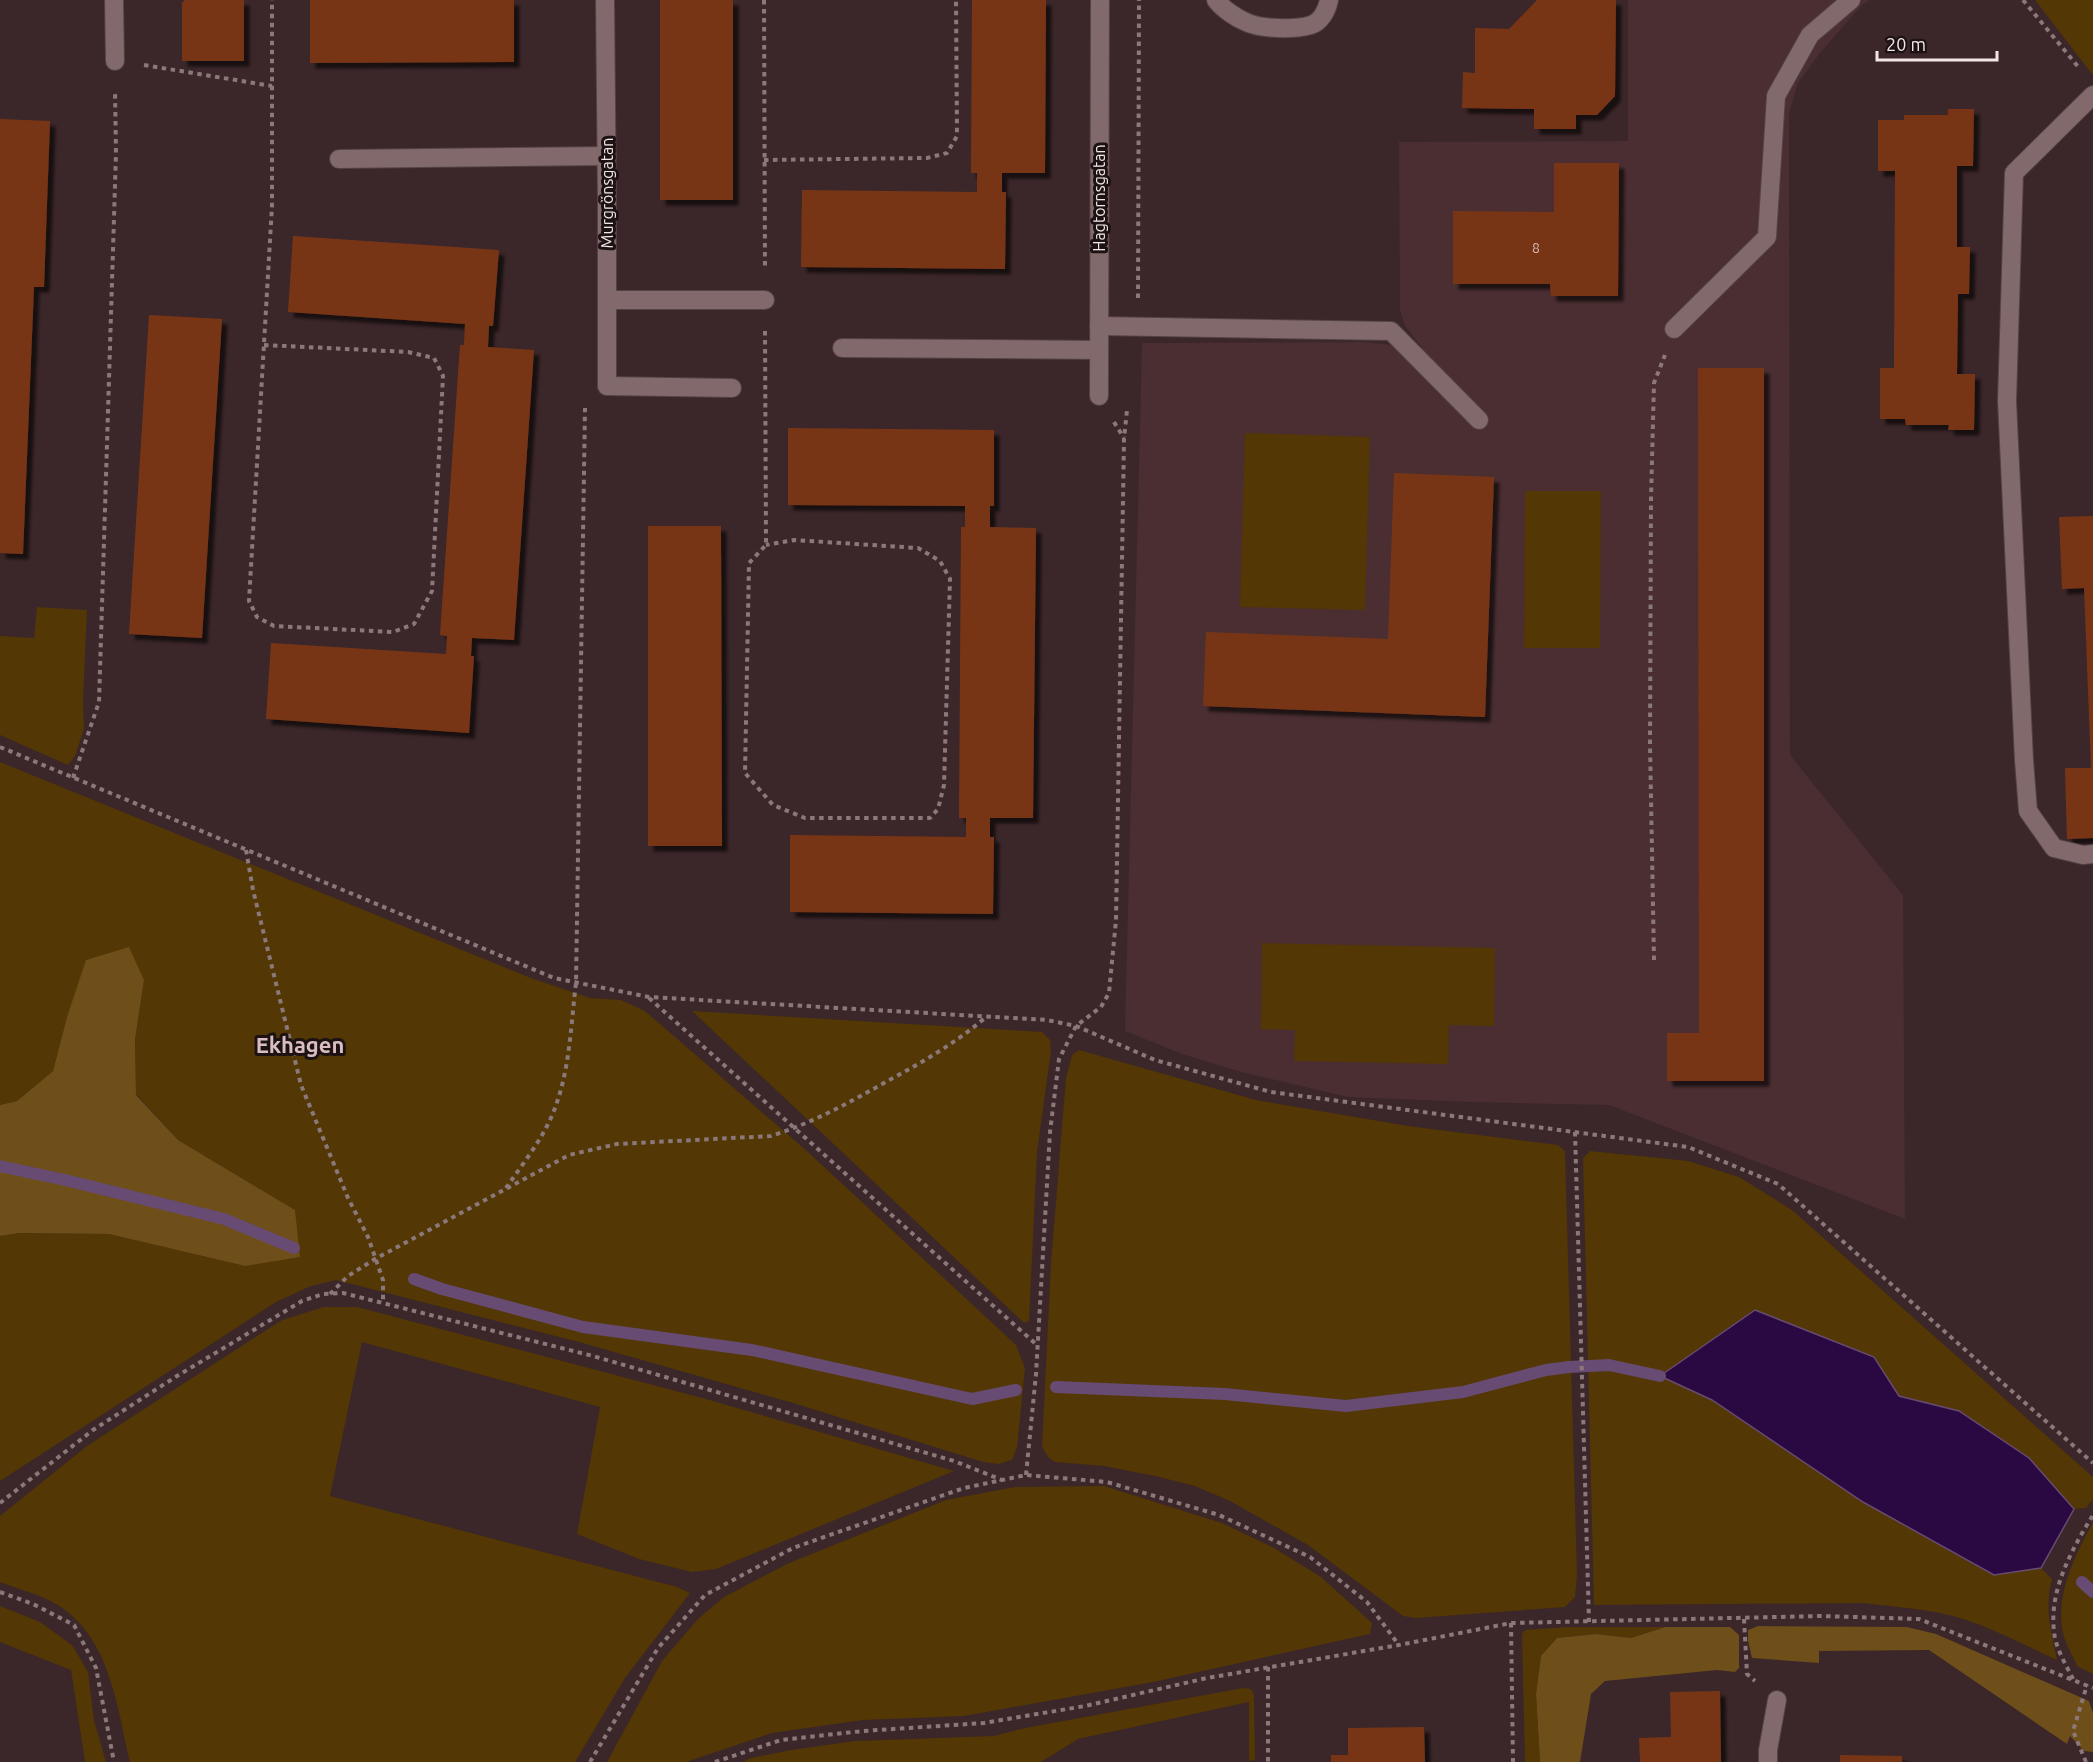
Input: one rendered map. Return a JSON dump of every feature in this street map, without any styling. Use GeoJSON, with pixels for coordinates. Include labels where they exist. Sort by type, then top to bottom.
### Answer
{"type":"FeatureCollection","features":[{"type":"Feature","properties":{"kind":"street"},"geometry":{"type":"LineString","coordinates":[[114,0],[115,61]]}},
{"type":"Feature","properties":{"kind":"street","name":"Murgrönsgatan"},"geometry":{"type":"LineString","coordinates":[[605,0],[607,386]]}},
{"type":"Feature","properties":{"kind":"street","name":"Hagtornsgatan"},"geometry":{"type":"LineString","coordinates":[[1099,396],[1100,0]]}},
{"type":"Feature","properties":{"kind":"street"},"geometry":{"type":"LineString","coordinates":[[1216,0],[1220,6],[1247,23],[1278,28],[1313,25],[1327,10],[1329,0]]}},
{"type":"Feature","properties":{"kind":"street"},"geometry":{"type":"LineString","coordinates":[[1674,329],[1767,237],[1776,96],[1810,35],[1851,0]]}},
{"type":"Feature","properties":{"kind":"street"},"geometry":{"type":"LineString","coordinates":[[2093,95],[2014,173],[2007,401],[2028,811],[2054,848],[2083,855],[2093,854]]}},
{"type":"Feature","properties":{"kind":"street"},"geometry":{"type":"LineString","coordinates":[[339,159],[607,156]]}},
{"type":"Feature","properties":{"kind":"street"},"geometry":{"type":"LineString","coordinates":[[607,300],[765,300]]}},
{"type":"Feature","properties":{"kind":"street"},"geometry":{"type":"LineString","coordinates":[[1099,326],[1391,331],[1479,420]]}},
{"type":"Feature","properties":{"kind":"street"},"geometry":{"type":"LineString","coordinates":[[842,348],[1099,350]]}},
{"type":"Feature","properties":{"kind":"street"},"geometry":{"type":"LineString","coordinates":[[607,386],[732,388]]}},
{"type":"Feature","properties":{"kind":"street"},"geometry":{"type":"LineString","coordinates":[[1768,1762],[1777,1700]]}},
{"type":"Feature","properties":{"kind":"path"},"geometry":{"type":"LineString","coordinates":[[264,345],[408,352],[434,358],[443,376],[432,591],[414,624],[393,632],[274,626],[257,617],[249,601],[272,206],[272,0]]}},
{"type":"Feature","properties":{"kind":"path"},"geometry":{"type":"LineString","coordinates":[[764,0],[766,545],[749,563],[745,773],[773,805],[805,818],[930,818],[938,809],[944,785],[950,579],[940,561],[918,548],[795,540],[766,545]]}},
{"type":"Feature","properties":{"kind":"path"},"geometry":{"type":"LineString","coordinates":[[764,160],[927,158],[947,153],[957,136],[956,0]]}},
{"type":"Feature","properties":{"kind":"path"},"geometry":{"type":"LineString","coordinates":[[1134,327],[1138,291],[1139,0]]}},
{"type":"Feature","properties":{"kind":"path"},"geometry":{"type":"LineString","coordinates":[[2024,0],[2086,77]]}},
{"type":"Feature","properties":{"kind":"path"},"geometry":{"type":"LineString","coordinates":[[73,778],[99,702],[116,165],[115,61],[272,86]]}},
{"type":"Feature","properties":{"kind":"path"},"geometry":{"type":"LineString","coordinates":[[1654,960],[1650,744],[1654,383],[1674,329]]}},
{"type":"Feature","properties":{"kind":"path"},"geometry":{"type":"LineString","coordinates":[[506,1188],[537,1143],[556,1106],[567,1062],[576,983],[586,389],[607,386]]}},
{"type":"Feature","properties":{"kind":"path"},"geometry":{"type":"LineString","coordinates":[[1026,1474],[1038,1345],[1050,1132],[1059,1059],[1076,1026],[1101,1007],[1109,993],[1116,920],[1124,439],[1127,404]]}},
{"type":"Feature","properties":{"kind":"path"},"geometry":{"type":"LineString","coordinates":[[0,747],[554,978],[649,997],[1047,1020],[1076,1026],[1155,1060],[1271,1092],[1688,1147],[1778,1184],[2093,1463]]}},
{"type":"Feature","properties":{"kind":"path"},"geometry":{"type":"LineString","coordinates":[[246,849],[253,890],[301,1085],[348,1198],[368,1237],[383,1280],[383,1303]]}},
{"type":"Feature","properties":{"kind":"path"},"geometry":{"type":"LineString","coordinates":[[649,997],[1038,1345]]}},
{"type":"Feature","properties":{"kind":"path"},"geometry":{"type":"LineString","coordinates":[[330,1294],[348,1276],[375,1259],[569,1155],[617,1144],[771,1136],[795,1128],[822,1118],[936,1054],[965,1035],[986,1016]]}},
{"type":"Feature","properties":{"kind":"path"},"geometry":{"type":"LineString","coordinates":[[1575,1132],[1589,1622]]}},
{"type":"Feature","properties":{"kind":"path"},"geometry":{"type":"LineString","coordinates":[[0,1503],[93,1430],[177,1376],[302,1301],[343,1293],[593,1356],[954,1461],[1002,1480]]}},
{"type":"Feature","properties":{"kind":"path"},"geometry":{"type":"LineString","coordinates":[[590,1762],[658,1648],[705,1595],[793,1548],[964,1488],[1026,1474],[1107,1482],[1219,1515],[1310,1557],[1367,1602],[1399,1645]]}},
{"type":"Feature","properties":{"kind":"path"},"geometry":{"type":"LineString","coordinates":[[2073,1680],[2054,1633],[2055,1591],[2080,1536],[2093,1515]]}},
{"type":"Feature","properties":{"kind":"path"},"geometry":{"type":"LineString","coordinates":[[0,1592],[33,1604],[74,1626],[96,1668],[114,1762]]}},
{"type":"Feature","properties":{"kind":"path"},"geometry":{"type":"LineString","coordinates":[[715,1762],[781,1740],[863,1731],[984,1723],[1085,1706],[1207,1678],[1511,1623],[1821,1616],[1919,1619],[2093,1688]]}},
{"type":"Feature","properties":{"kind":"path"},"geometry":{"type":"LineString","coordinates":[[1744,1619],[1747,1674],[1777,1700]]}},
{"type":"Feature","properties":{"kind":"path"},"geometry":{"type":"LineString","coordinates":[[1511,1623],[1513,1762]]}},
{"type":"Feature","properties":{"kind":"path"},"geometry":{"type":"LineString","coordinates":[[1268,1667],[1268,1762]]}},
{"type":"Feature","properties":{"kind":"path"},"geometry":{"type":"LineString","coordinates":[[2086,1762],[2073,1731],[2087,1685]]}},
{"type":"Feature","properties":{"kind":"shaded area"},"geometry":{"type":"Polygon","coordinates":[[[1628,0],[1870,0],[1862,5],[1820,53],[1798,83],[1789,113],[1790,755],[1903,895],[1905,1219],[1609,1105],[1348,1097],[1241,1072],[1182,1054],[1125,1031],[1142,343],[1365,342],[1423,349],[1405,326],[1400,310],[1399,142],[1628,141],[1628,0]]]}},
{"type":"Feature","properties":{"kind":"shaded area"},"geometry":{"type":"Polygon","coordinates":[[[2035,0],[2093,0],[2093,74],[2092,74],[2035,0]]]}},
{"type":"Feature","properties":{"kind":"shaded area"},"geometry":{"type":"Polygon","coordinates":[[[1245,433],[1370,437],[1365,610],[1240,607],[1245,433]]]}},
{"type":"Feature","properties":{"kind":"shaded area"},"geometry":{"type":"Polygon","coordinates":[[[1525,491],[1601,491],[1600,648],[1524,648],[1525,491]]]}},
{"type":"Feature","properties":{"kind":"shaded area"},"geometry":{"type":"Polygon","coordinates":[[[37,607],[87,610],[84,729],[75,756],[68,765],[0,735],[0,636],[34,638],[37,607]]]}},
{"type":"Feature","properties":{"kind":"shaded area"},"geometry":{"type":"Polygon","coordinates":[[[0,762],[531,978],[590,998],[621,1000],[645,1011],[808,1152],[1016,1345],[1025,1368],[1017,1447],[1012,1460],[999,1464],[983,1462],[793,1403],[579,1342],[336,1280],[311,1286],[276,1302],[0,1481],[0,1236],[19,1233],[109,1234],[245,1266],[295,1210],[178,1140],[136,1094],[135,1040],[144,980],[67,1017],[53,1071],[17,1101],[0,1105],[0,762]]]}},
{"type":"Feature","properties":{"kind":"shaded area"},"geometry":{"type":"Polygon","coordinates":[[[1262,943],[1495,948],[1494,1026],[1449,1025],[1448,1064],[1294,1061],[1295,1030],[1261,1029],[1262,943]]]}},
{"type":"Feature","properties":{"kind":"shaded area"},"geometry":{"type":"Polygon","coordinates":[[[129,947],[144,980],[135,1040],[136,1095],[178,1140],[295,1210],[300,1257],[245,1266],[109,1234],[19,1233],[0,1236],[0,1105],[17,1101],[53,1071],[67,1017],[86,960],[129,947]]]}},
{"type":"Feature","properties":{"kind":"shaded area"},"geometry":{"type":"Polygon","coordinates":[[[692,1011],[1042,1032],[1050,1040],[1051,1051],[1037,1152],[1029,1321],[1024,1323],[692,1011]]]}},
{"type":"Feature","properties":{"kind":"shaded area"},"geometry":{"type":"Polygon","coordinates":[[[1079,1050],[1256,1100],[1408,1126],[1558,1145],[1565,1151],[1577,1575],[1575,1597],[1565,1607],[1416,1618],[1403,1616],[1308,1545],[1230,1501],[1195,1486],[1155,1476],[1104,1466],[1055,1462],[1048,1457],[1042,1447],[1051,1263],[1066,1078],[1072,1055],[1079,1050]]]}},
{"type":"Feature","properties":{"kind":"shaded area"},"geometry":{"type":"Polygon","coordinates":[[[1590,1151],[1688,1161],[1739,1177],[1792,1210],[2093,1477],[2093,1499],[2086,1508],[2074,1509],[2029,1458],[1959,1411],[1899,1396],[1874,1357],[1660,1376],[1712,1400],[1863,1502],[1993,1575],[2041,1568],[2052,1579],[2048,1610],[2057,1660],[1975,1623],[1938,1613],[1900,1607],[1862,1603],[1594,1605],[1583,1158],[1590,1151]]]}},
{"type":"Feature","properties":{"kind":"shaded area"},"geometry":{"type":"Polygon","coordinates":[[[324,1307],[357,1307],[706,1399],[954,1471],[716,1569],[692,1572],[639,1559],[577,1534],[600,1407],[362,1342],[330,1496],[677,1587],[690,1593],[625,1678],[575,1762],[130,1762],[108,1674],[89,1634],[56,1604],[36,1594],[0,1582],[0,1516],[87,1446],[282,1320],[324,1307]]]}},
{"type":"Feature","properties":{"kind":"shaded area"},"geometry":{"type":"Polygon","coordinates":[[[1755,1310],[1874,1357],[1899,1396],[1959,1411],[2029,1458],[2074,1509],[2041,1568],[1994,1575],[1863,1502],[1712,1400],[1660,1376],[1755,1310]]]}},
{"type":"Feature","properties":{"kind":"shaded area"},"geometry":{"type":"Polygon","coordinates":[[[1104,1486],[1222,1523],[1274,1548],[1321,1577],[1372,1623],[1370,1634],[1153,1682],[964,1716],[863,1720],[772,1733],[686,1762],[607,1762],[662,1661],[698,1619],[724,1597],[789,1563],[946,1500],[1015,1487],[1104,1486]]]}},
{"type":"Feature","properties":{"kind":"shaded area"},"geometry":{"type":"Polygon","coordinates":[[[2093,1522],[2093,1674],[2077,1666],[2064,1637],[2061,1613],[2069,1573],[2093,1522]]]}},
{"type":"Feature","properties":{"kind":"shaded area"},"geometry":{"type":"Polygon","coordinates":[[[0,1606],[40,1622],[72,1645],[88,1672],[94,1720],[106,1762],[85,1762],[71,1670],[0,1642],[0,1606]]]}},
{"type":"Feature","properties":{"kind":"shaded area"},"geometry":{"type":"Polygon","coordinates":[[[1758,1626],[1907,1627],[1936,1634],[2089,1701],[2093,1713],[2093,1752],[2084,1751],[2070,1736],[2067,1744],[1929,1650],[1819,1651],[1819,1663],[1752,1658],[1748,1630],[1758,1626]]]}},
{"type":"Feature","properties":{"kind":"shaded area"},"geometry":{"type":"Polygon","coordinates":[[[1568,1627],[1665,1627],[1631,1638],[1596,1634],[1557,1638],[1541,1657],[1536,1694],[1540,1762],[1525,1762],[1522,1634],[1525,1630],[1568,1627]]]}},
{"type":"Feature","properties":{"kind":"shaded area"},"geometry":{"type":"Polygon","coordinates":[[[1665,1627],[1730,1627],[1739,1635],[1739,1668],[1735,1672],[1717,1670],[1605,1681],[1591,1694],[1580,1762],[1540,1762],[1536,1694],[1541,1656],[1557,1638],[1596,1634],[1631,1638],[1665,1627]]]}},
{"type":"Feature","properties":{"kind":"shaded area"},"geometry":{"type":"Polygon","coordinates":[[[1243,1688],[1251,1689],[1254,1695],[1255,1760],[1249,1761],[1249,1702],[1078,1739],[1041,1762],[742,1762],[791,1750],[855,1741],[994,1736],[1025,1728],[1243,1688]]]}},
{"type":"Feature","properties":{"kind":"building"},"geometry":{"type":"Polygon","coordinates":[[[185,0],[244,0],[244,61],[182,61],[182,3],[185,0]]]}},
{"type":"Feature","properties":{"kind":"building"},"geometry":{"type":"Polygon","coordinates":[[[310,0],[514,0],[514,62],[310,63],[310,0]]]}},
{"type":"Feature","properties":{"kind":"building"},"geometry":{"type":"Polygon","coordinates":[[[660,0],[733,0],[733,200],[660,200],[660,0]]]}},
{"type":"Feature","properties":{"kind":"building"},"geometry":{"type":"Polygon","coordinates":[[[972,0],[1046,0],[1045,173],[1002,173],[1002,192],[1006,192],[1005,269],[801,267],[802,190],[977,192],[977,173],[971,173],[972,0]]]}},
{"type":"Feature","properties":{"kind":"building"},"geometry":{"type":"Polygon","coordinates":[[[1537,0],[1616,0],[1615,96],[1597,115],[1576,115],[1576,129],[1534,129],[1534,109],[1462,108],[1463,72],[1475,73],[1475,28],[1509,29],[1537,0]]]}},
{"type":"Feature","properties":{"kind":"building"},"geometry":{"type":"Polygon","coordinates":[[[1948,109],[1974,109],[1973,166],[1957,166],[1957,247],[1970,247],[1969,294],[1958,294],[1957,374],[1975,374],[1974,430],[1948,430],[1949,425],[1906,425],[1905,419],[1880,419],[1880,368],[1894,368],[1895,171],[1878,171],[1878,120],[1904,120],[1904,115],[1948,115],[1948,109]]]}},
{"type":"Feature","properties":{"kind":"building"},"geometry":{"type":"Polygon","coordinates":[[[0,119],[50,121],[44,287],[34,287],[23,554],[0,553],[0,119]]]}},
{"type":"Feature","properties":{"kind":"building"},"geometry":{"type":"Polygon","coordinates":[[[1554,163],[1619,163],[1618,296],[1551,296],[1550,284],[1453,284],[1453,211],[1554,212],[1554,163]]]}},
{"type":"Feature","properties":{"kind":"building"},"geometry":{"type":"Polygon","coordinates":[[[293,236],[499,250],[493,326],[489,326],[488,347],[534,350],[514,640],[472,638],[471,656],[474,656],[469,733],[266,719],[271,643],[446,654],[447,636],[440,635],[460,345],[464,345],[465,324],[288,312],[293,236]]]}},
{"type":"Feature","properties":{"kind":"building"},"geometry":{"type":"Polygon","coordinates":[[[149,315],[222,319],[202,638],[129,634],[149,315]]]}},
{"type":"Feature","properties":{"kind":"building"},"geometry":{"type":"Polygon","coordinates":[[[1698,368],[1764,368],[1764,1081],[1667,1081],[1667,1033],[1699,1033],[1698,368]]]}},
{"type":"Feature","properties":{"kind":"building"},"geometry":{"type":"Polygon","coordinates":[[[788,428],[994,430],[994,506],[990,506],[990,527],[1036,528],[1033,818],[990,818],[990,837],[994,837],[993,914],[790,912],[790,835],[966,837],[966,818],[959,818],[961,527],[965,527],[965,506],[788,505],[788,428]]]}},
{"type":"Feature","properties":{"kind":"building"},"geometry":{"type":"Polygon","coordinates":[[[1394,473],[1494,477],[1485,717],[1203,706],[1206,632],[1388,639],[1394,473]]]}},
{"type":"Feature","properties":{"kind":"building"},"geometry":{"type":"Polygon","coordinates":[[[2093,516],[2093,838],[2067,839],[2065,768],[2091,768],[2084,588],[2062,589],[2059,517],[2093,516]]]}},
{"type":"Feature","properties":{"kind":"building"},"geometry":{"type":"Polygon","coordinates":[[[648,526],[721,526],[722,846],[648,846],[648,526]]]}},
{"type":"Feature","properties":{"kind":"building"},"geometry":{"type":"Polygon","coordinates":[[[1720,1691],[1721,1762],[1640,1762],[1639,1738],[1671,1737],[1670,1692],[1720,1691]]]}},
{"type":"Feature","properties":{"kind":"building"},"geometry":{"type":"Polygon","coordinates":[[[1424,1727],[1425,1762],[1331,1762],[1331,1755],[1348,1755],[1348,1728],[1424,1727]]]}},
{"type":"Feature","properties":{"kind":"building"},"geometry":{"type":"Polygon","coordinates":[[[1840,1755],[1902,1756],[1902,1762],[1840,1762],[1840,1755]]]}},
{"type":"Feature","properties":{"kind":"waterway"},"geometry":{"type":"LineString","coordinates":[[0,1166],[224,1219],[294,1248]]}},
{"type":"Feature","properties":{"kind":"waterway"},"geometry":{"type":"LineString","coordinates":[[414,1279],[442,1289],[583,1327],[752,1350],[972,1399],[1016,1390]]}},
{"type":"Feature","properties":{"kind":"waterway"},"geometry":{"type":"LineString","coordinates":[[1056,1387],[1225,1394],[1346,1406],[1463,1392],[1546,1370],[1569,1367],[1609,1365],[1660,1376]]}},
{"type":"Feature","properties":{"kind":"waterway"},"geometry":{"type":"LineString","coordinates":[[2082,1582],[2093,1592]]}},
{"type":"Feature","properties":{"kind":"district","name":"Ekhagen"},"geometry":{"type":"Point","coordinates":[300,1045]}}]}
